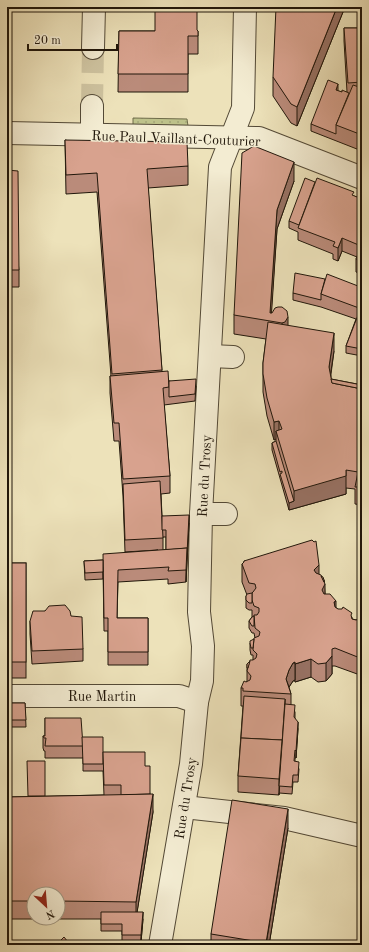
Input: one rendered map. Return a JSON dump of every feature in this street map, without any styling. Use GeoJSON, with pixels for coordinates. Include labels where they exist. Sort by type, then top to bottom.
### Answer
{"type":"FeatureCollection","features":[{"type":"Feature","properties":{"kind":"street"},"geometry":{"type":"LineString","coordinates":[[93,48],[94,7]]}},
{"type":"Feature","properties":{"kind":"street","name":"Rue du Trosy"},"geometry":{"type":"LineString","coordinates":[[160,945],[191,764],[197,702],[202,681],[203,646],[199,612],[201,514],[220,167],[243,108],[245,7]]}},
{"type":"Feature","properties":{"kind":"street"},"geometry":{"type":"LineString","coordinates":[[92,106],[92,135]]}},
{"type":"Feature","properties":{"kind":"street","name":"Rue Paul Vaillant-Couturier"},"geometry":{"type":"LineString","coordinates":[[7,134],[259,138],[362,178]]}},
{"type":"Feature","properties":{"kind":"street"},"geometry":{"type":"LineString","coordinates":[[210,356],[233,357]]}},
{"type":"Feature","properties":{"kind":"street"},"geometry":{"type":"LineString","coordinates":[[201,514],[226,514]]}},
{"type":"Feature","properties":{"kind":"street","name":"Rue Martin"},"geometry":{"type":"LineString","coordinates":[[7,696],[179,696],[197,702]]}},
{"type":"Feature","properties":{"kind":"street"},"geometry":{"type":"LineString","coordinates":[[184,807],[284,818],[362,836]]}},
{"type":"Feature","properties":{"kind":"green space"},"geometry":{"type":"Polygon","coordinates":[[[133,118],[187,119],[188,126],[133,125],[133,118]]]}},
{"type":"Feature","properties":{"kind":"building"},"geometry":{"type":"Polygon","coordinates":[[[155,7],[197,7],[198,36],[188,36],[188,74],[118,74],[119,31],[155,31],[155,7]]]}},
{"type":"Feature","properties":{"kind":"building"},"geometry":{"type":"Polygon","coordinates":[[[276,7],[337,7],[297,107],[291,104],[273,77],[276,7]]]}},
{"type":"Feature","properties":{"kind":"building"},"geometry":{"type":"Polygon","coordinates":[[[344,28],[362,28],[362,82],[348,83],[344,28]]]}},
{"type":"Feature","properties":{"kind":"building"},"geometry":{"type":"Polygon","coordinates":[[[328,80],[338,84],[336,90],[342,92],[342,90],[349,93],[336,125],[336,134],[311,124],[328,80]]]}},
{"type":"Feature","properties":{"kind":"building"},"geometry":{"type":"Polygon","coordinates":[[[353,85],[362,88],[362,135],[336,125],[353,85]]]}},
{"type":"Feature","properties":{"kind":"building"},"geometry":{"type":"Polygon","coordinates":[[[65,140],[187,142],[188,166],[147,169],[162,370],[112,374],[97,173],[66,175],[65,140]]]}},
{"type":"Feature","properties":{"kind":"building"},"geometry":{"type":"Polygon","coordinates":[[[254,146],[294,162],[277,210],[270,313],[278,307],[282,307],[287,311],[288,317],[285,322],[282,323],[234,315],[242,153],[254,146]]]}},
{"type":"Feature","properties":{"kind":"building"},"geometry":{"type":"Polygon","coordinates":[[[7,170],[18,171],[19,270],[7,270],[7,170]]]}},
{"type":"Feature","properties":{"kind":"building"},"geometry":{"type":"Polygon","coordinates":[[[305,178],[315,182],[299,225],[289,221],[305,178]]]}},
{"type":"Feature","properties":{"kind":"building"},"geometry":{"type":"Polygon","coordinates":[[[317,178],[354,192],[352,195],[362,199],[362,262],[356,259],[361,246],[342,238],[338,248],[333,246],[335,242],[298,228],[317,178]]]}},
{"type":"Feature","properties":{"kind":"building"},"geometry":{"type":"Polygon","coordinates":[[[295,273],[325,279],[321,300],[293,293],[295,273]]]}},
{"type":"Feature","properties":{"kind":"building"},"geometry":{"type":"Polygon","coordinates":[[[327,274],[358,286],[362,276],[362,299],[359,308],[321,294],[327,274]]]}},
{"type":"Feature","properties":{"kind":"building"},"geometry":{"type":"Polygon","coordinates":[[[360,310],[362,310],[362,349],[346,346],[360,310]]]}},
{"type":"Feature","properties":{"kind":"building"},"geometry":{"type":"Polygon","coordinates":[[[268,322],[334,333],[329,367],[332,383],[362,389],[362,487],[355,487],[358,472],[346,470],[346,476],[294,491],[276,431],[282,429],[279,421],[274,422],[267,398],[263,374],[268,322]]]}},
{"type":"Feature","properties":{"kind":"building"},"geometry":{"type":"Polygon","coordinates":[[[168,371],[169,387],[163,388],[170,476],[123,479],[119,423],[114,423],[110,376],[168,371]]]}},
{"type":"Feature","properties":{"kind":"building"},"geometry":{"type":"Polygon","coordinates":[[[196,379],[195,394],[169,397],[169,381],[196,379]]]}},
{"type":"Feature","properties":{"kind":"building"},"geometry":{"type":"Polygon","coordinates":[[[331,379],[362,385],[362,389],[332,383],[331,379]]]}},
{"type":"Feature","properties":{"kind":"building"},"geometry":{"type":"Polygon","coordinates":[[[276,441],[294,501],[289,503],[280,474],[282,471],[280,472],[272,443],[276,441]]]}},
{"type":"Feature","properties":{"kind":"building"},"geometry":{"type":"Polygon","coordinates":[[[8,474],[8,503],[7,503],[8,474]]]}},
{"type":"Feature","properties":{"kind":"building"},"geometry":{"type":"Polygon","coordinates":[[[160,481],[163,538],[125,540],[123,484],[160,481]]]}},
{"type":"Feature","properties":{"kind":"building"},"geometry":{"type":"Polygon","coordinates":[[[189,515],[187,554],[187,548],[166,550],[166,530],[162,530],[162,516],[189,515]]]}},
{"type":"Feature","properties":{"kind":"building"},"geometry":{"type":"Polygon","coordinates":[[[312,540],[314,542],[316,541],[319,565],[314,570],[316,573],[321,575],[325,584],[322,590],[324,594],[330,594],[336,601],[334,602],[335,607],[342,609],[343,607],[352,613],[352,619],[356,620],[362,617],[362,658],[335,648],[332,649],[332,656],[326,663],[318,664],[311,659],[295,664],[295,662],[293,663],[286,679],[291,694],[243,691],[243,688],[241,688],[244,681],[246,682],[250,680],[251,676],[247,671],[250,660],[256,658],[257,654],[253,650],[254,638],[259,636],[260,632],[255,628],[254,615],[257,615],[259,608],[254,606],[252,600],[252,593],[256,588],[255,584],[249,583],[242,564],[244,561],[312,540]]]}},
{"type":"Feature","properties":{"kind":"building"},"geometry":{"type":"Polygon","coordinates":[[[187,548],[186,570],[168,571],[169,567],[118,570],[117,618],[148,618],[148,652],[108,652],[108,618],[104,618],[103,554],[187,548]]]}},
{"type":"Feature","properties":{"kind":"building"},"geometry":{"type":"Polygon","coordinates":[[[103,560],[103,572],[85,573],[84,561],[103,560]]]}},
{"type":"Feature","properties":{"kind":"building"},"geometry":{"type":"Polygon","coordinates":[[[7,563],[26,563],[26,662],[7,662],[7,563]]]}},
{"type":"Feature","properties":{"kind":"building"},"geometry":{"type":"Polygon","coordinates":[[[252,593],[252,603],[249,603],[246,600],[246,596],[247,594],[252,593]]]}},
{"type":"Feature","properties":{"kind":"building"},"geometry":{"type":"Polygon","coordinates":[[[65,605],[70,611],[71,616],[82,617],[83,649],[32,651],[30,621],[33,611],[45,611],[49,606],[65,605]]]}},
{"type":"Feature","properties":{"kind":"building"},"geometry":{"type":"Polygon","coordinates":[[[254,616],[254,626],[252,626],[249,621],[254,616]]]}},
{"type":"Feature","properties":{"kind":"building"},"geometry":{"type":"Polygon","coordinates":[[[254,639],[253,648],[251,648],[250,641],[254,639]]]}},
{"type":"Feature","properties":{"kind":"building"},"geometry":{"type":"Polygon","coordinates":[[[244,696],[285,699],[282,744],[282,740],[241,738],[244,696]]]}},
{"type":"Feature","properties":{"kind":"building"},"geometry":{"type":"Polygon","coordinates":[[[7,703],[25,703],[26,720],[7,720],[7,703]]]}},
{"type":"Feature","properties":{"kind":"building"},"geometry":{"type":"Polygon","coordinates":[[[285,704],[295,705],[294,717],[298,722],[294,761],[299,762],[298,775],[293,775],[292,787],[279,786],[285,704]]]}},
{"type":"Feature","properties":{"kind":"building"},"geometry":{"type":"Polygon","coordinates":[[[45,718],[81,718],[83,746],[45,746],[46,738],[43,736],[45,736],[45,718]]]}},
{"type":"Feature","properties":{"kind":"building"},"geometry":{"type":"Polygon","coordinates":[[[82,737],[103,737],[103,764],[83,764],[82,737]]]}},
{"type":"Feature","properties":{"kind":"building"},"geometry":{"type":"Polygon","coordinates":[[[241,738],[282,740],[279,779],[238,776],[241,738]]]}},
{"type":"Feature","properties":{"kind":"building"},"geometry":{"type":"Polygon","coordinates":[[[103,752],[145,752],[145,766],[150,766],[150,794],[121,795],[121,785],[104,785],[103,752]]]}},
{"type":"Feature","properties":{"kind":"building"},"geometry":{"type":"Polygon","coordinates":[[[27,761],[45,761],[45,796],[28,796],[27,761]]]}},
{"type":"Feature","properties":{"kind":"building"},"geometry":{"type":"Polygon","coordinates":[[[153,794],[136,902],[66,901],[66,886],[26,886],[26,901],[7,901],[7,797],[153,794]]]}},
{"type":"Feature","properties":{"kind":"building"},"geometry":{"type":"Polygon","coordinates":[[[232,800],[288,809],[266,943],[211,934],[232,800]]]}},
{"type":"Feature","properties":{"kind":"building"},"geometry":{"type":"Polygon","coordinates":[[[101,912],[143,912],[141,935],[122,935],[122,924],[101,924],[101,912]]]}},
{"type":"Feature","properties":{"kind":"building"},"geometry":{"type":"Polygon","coordinates":[[[64,937],[68,942],[91,942],[91,945],[56,945],[64,937]]]}},
{"type":"Feature","properties":{"kind":"tunnel"},"geometry":{"type":"LineString","coordinates":[[92,106],[93,48]]}}]}
